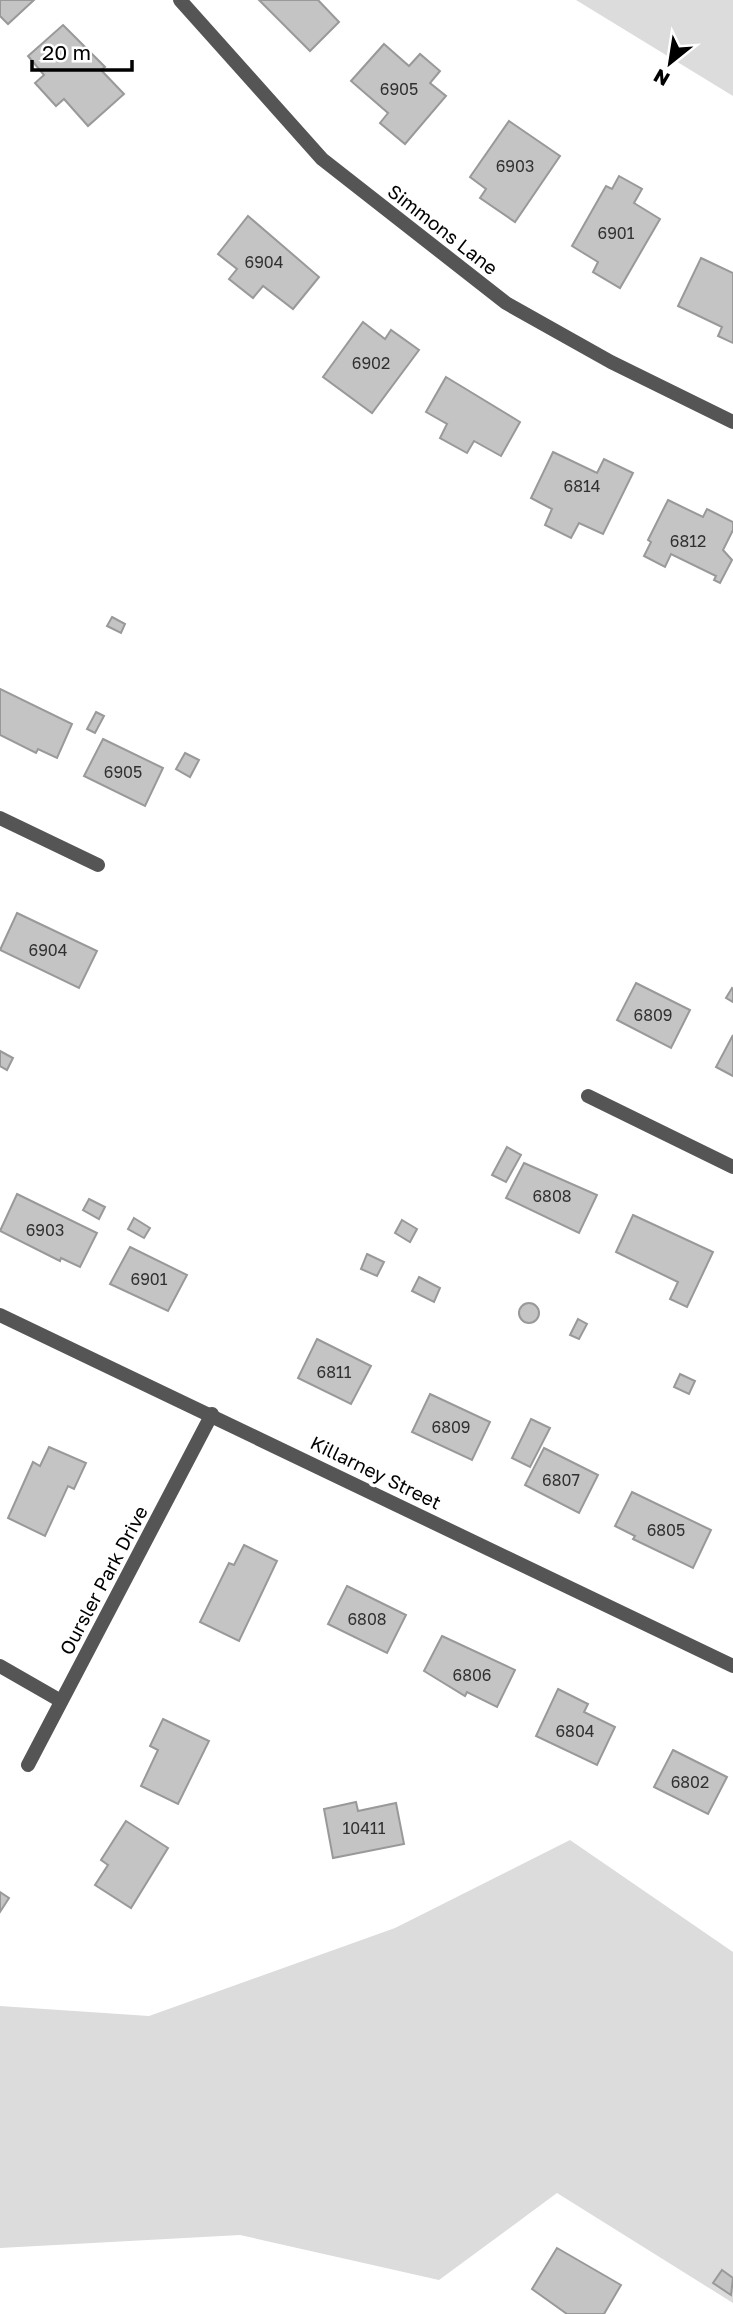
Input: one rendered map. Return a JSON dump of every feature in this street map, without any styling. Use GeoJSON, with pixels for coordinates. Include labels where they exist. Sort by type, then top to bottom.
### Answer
{"type":"FeatureCollection","features":[{"type":"Feature","properties":{"kind":"street","name":"Simmons Lane"},"geometry":{"type":"LineString","coordinates":[[180,0],[321,159],[506,303],[611,362],[733,422]]}},
{"type":"Feature","properties":{"kind":"street"},"geometry":{"type":"LineString","coordinates":[[0,818],[98,864]]}},
{"type":"Feature","properties":{"kind":"street"},"geometry":{"type":"LineString","coordinates":[[588,1096],[733,1167]]}},
{"type":"Feature","properties":{"kind":"street","name":"Killarney Street"},"geometry":{"type":"LineString","coordinates":[[0,1315],[212,1414],[733,1666]]}},
{"type":"Feature","properties":{"kind":"street","name":"Oursler Park Drive"},"geometry":{"type":"LineString","coordinates":[[28,1765],[212,1414]]}},
{"type":"Feature","properties":{"kind":"street"},"geometry":{"type":"LineString","coordinates":[[0,1666],[61,1701]]}},
{"type":"Feature","properties":{"kind":"shaded area"},"geometry":{"type":"Polygon","coordinates":[[[576,0],[733,0],[733,96],[576,0]]]}},
{"type":"Feature","properties":{"kind":"shaded area"},"geometry":{"type":"Polygon","coordinates":[[[570,1840],[733,1952],[733,2303],[557,2193],[439,2280],[240,2235],[0,2248],[0,2006],[149,2016],[395,1928],[570,1840]]]}},
{"type":"Feature","properties":{"kind":"building"},"geometry":{"type":"Polygon","coordinates":[[[0,0],[34,0],[8,24],[0,16],[0,0]]]}},
{"type":"Feature","properties":{"kind":"building"},"geometry":{"type":"Polygon","coordinates":[[[259,0],[318,0],[339,22],[310,51],[259,0]]]}},
{"type":"Feature","properties":{"kind":"building"},"geometry":{"type":"Polygon","coordinates":[[[63,25],[105,67],[101,70],[124,94],[88,126],[64,99],[56,106],[35,83],[44,75],[28,56],[63,25]]]}},
{"type":"Feature","properties":{"kind":"building"},"geometry":{"type":"Polygon","coordinates":[[[384,44],[409,66],[420,54],[440,71],[430,83],[446,96],[405,144],[380,123],[388,113],[351,81],[384,44]]]}},
{"type":"Feature","properties":{"kind":"building"},"geometry":{"type":"Polygon","coordinates":[[[509,121],[560,156],[515,222],[480,198],[486,189],[470,177],[509,121]]]}},
{"type":"Feature","properties":{"kind":"building"},"geometry":{"type":"Polygon","coordinates":[[[619,176],[642,189],[634,203],[660,219],[620,288],[593,272],[598,262],[572,246],[606,186],[612,189],[619,176]]]}},
{"type":"Feature","properties":{"kind":"building"},"geometry":{"type":"Polygon","coordinates":[[[248,216],[319,277],[293,309],[263,286],[253,298],[229,279],[237,269],[218,254],[248,216]]]}},
{"type":"Feature","properties":{"kind":"building"},"geometry":{"type":"Polygon","coordinates":[[[701,258],[733,273],[733,343],[718,336],[722,327],[678,306],[701,258]]]}},
{"type":"Feature","properties":{"kind":"building"},"geometry":{"type":"Polygon","coordinates":[[[363,322],[385,339],[391,330],[419,350],[372,413],[323,377],[363,322]]]}},
{"type":"Feature","properties":{"kind":"building"},"geometry":{"type":"Polygon","coordinates":[[[446,377],[520,422],[501,456],[474,441],[467,453],[440,438],[447,424],[426,412],[446,377]]]}},
{"type":"Feature","properties":{"kind":"building"},"geometry":{"type":"Polygon","coordinates":[[[553,452],[597,473],[604,459],[633,473],[603,534],[579,523],[571,538],[545,525],[552,509],[531,498],[553,452]]]}},
{"type":"Feature","properties":{"kind":"building"},"geometry":{"type":"Polygon","coordinates":[[[668,500],[703,517],[707,509],[733,522],[733,530],[723,550],[732,560],[720,583],[714,580],[716,576],[671,554],[665,567],[644,556],[651,542],[648,540],[668,500]]]}},
{"type":"Feature","properties":{"kind":"building"},"geometry":{"type":"Polygon","coordinates":[[[112,617],[125,624],[121,633],[107,626],[112,617]]]}},
{"type":"Feature","properties":{"kind":"building"},"geometry":{"type":"Polygon","coordinates":[[[0,689],[72,724],[57,758],[38,749],[36,753],[0,735],[0,689]]]}},
{"type":"Feature","properties":{"kind":"building"},"geometry":{"type":"Polygon","coordinates":[[[96,712],[104,716],[95,733],[87,729],[96,712]]]}},
{"type":"Feature","properties":{"kind":"building"},"geometry":{"type":"Polygon","coordinates":[[[103,739],[163,768],[145,806],[84,776],[103,739]]]}},
{"type":"Feature","properties":{"kind":"building"},"geometry":{"type":"Polygon","coordinates":[[[185,753],[199,760],[190,777],[176,769],[185,753]]]}},
{"type":"Feature","properties":{"kind":"building"},"geometry":{"type":"Polygon","coordinates":[[[17,913],[97,951],[79,988],[0,950],[17,913]]]}},
{"type":"Feature","properties":{"kind":"building"},"geometry":{"type":"Polygon","coordinates":[[[636,983],[690,1010],[671,1048],[617,1020],[636,983]]]}},
{"type":"Feature","properties":{"kind":"building"},"geometry":{"type":"Polygon","coordinates":[[[733,989],[733,1002],[726,998],[733,989]]]}},
{"type":"Feature","properties":{"kind":"building"},"geometry":{"type":"Polygon","coordinates":[[[733,1035],[733,1076],[716,1067],[733,1035]]]}},
{"type":"Feature","properties":{"kind":"building"},"geometry":{"type":"Polygon","coordinates":[[[0,1051],[13,1058],[7,1070],[0,1066],[0,1051]]]}},
{"type":"Feature","properties":{"kind":"building"},"geometry":{"type":"Polygon","coordinates":[[[507,1147],[521,1155],[506,1182],[492,1175],[507,1147]]]}},
{"type":"Feature","properties":{"kind":"building"},"geometry":{"type":"Polygon","coordinates":[[[524,1163],[597,1195],[579,1233],[506,1198],[524,1163]]]}},
{"type":"Feature","properties":{"kind":"building"},"geometry":{"type":"Polygon","coordinates":[[[17,1194],[97,1233],[80,1267],[61,1258],[60,1261],[0,1231],[17,1194]]]}},
{"type":"Feature","properties":{"kind":"building"},"geometry":{"type":"Polygon","coordinates":[[[89,1199],[105,1207],[99,1219],[83,1210],[89,1199]]]}},
{"type":"Feature","properties":{"kind":"building"},"geometry":{"type":"Polygon","coordinates":[[[633,1215],[713,1252],[687,1307],[670,1299],[678,1282],[616,1252],[633,1215]]]}},
{"type":"Feature","properties":{"kind":"building"},"geometry":{"type":"Polygon","coordinates":[[[134,1218],[150,1228],[144,1238],[128,1229],[134,1218]]]}},
{"type":"Feature","properties":{"kind":"building"},"geometry":{"type":"Polygon","coordinates":[[[402,1220],[417,1229],[410,1242],[395,1233],[402,1220]]]}},
{"type":"Feature","properties":{"kind":"building"},"geometry":{"type":"Polygon","coordinates":[[[130,1247],[187,1275],[168,1311],[110,1284],[130,1247]]]}},
{"type":"Feature","properties":{"kind":"building"},"geometry":{"type":"Polygon","coordinates":[[[367,1254],[384,1262],[377,1276],[361,1269],[367,1254]]]}},
{"type":"Feature","properties":{"kind":"building"},"geometry":{"type":"Polygon","coordinates":[[[419,1277],[440,1288],[434,1302],[412,1291],[419,1277]]]}},
{"type":"Feature","properties":{"kind":"building"},"geometry":{"type":"Polygon","coordinates":[[[529,1303],[536,1306],[539,1313],[536,1320],[529,1323],[522,1320],[519,1313],[522,1306],[529,1303]]]}},
{"type":"Feature","properties":{"kind":"building"},"geometry":{"type":"Polygon","coordinates":[[[578,1319],[587,1324],[579,1339],[570,1335],[578,1319]]]}},
{"type":"Feature","properties":{"kind":"building"},"geometry":{"type":"Polygon","coordinates":[[[317,1339],[371,1366],[351,1404],[298,1378],[317,1339]]]}},
{"type":"Feature","properties":{"kind":"building"},"geometry":{"type":"Polygon","coordinates":[[[680,1374],[695,1381],[689,1394],[674,1387],[680,1374]]]}},
{"type":"Feature","properties":{"kind":"building"},"geometry":{"type":"Polygon","coordinates":[[[430,1394],[490,1422],[472,1460],[412,1432],[430,1394]]]}},
{"type":"Feature","properties":{"kind":"building"},"geometry":{"type":"Polygon","coordinates":[[[531,1419],[550,1428],[530,1467],[512,1458],[531,1419]]]}},
{"type":"Feature","properties":{"kind":"building"},"geometry":{"type":"Polygon","coordinates":[[[49,1447],[86,1463],[74,1489],[68,1486],[45,1536],[8,1518],[33,1462],[40,1466],[49,1447]]]}},
{"type":"Feature","properties":{"kind":"building"},"geometry":{"type":"Polygon","coordinates":[[[544,1448],[598,1475],[579,1513],[525,1485],[544,1448]]]}},
{"type":"Feature","properties":{"kind":"building"},"geometry":{"type":"Polygon","coordinates":[[[632,1492],[711,1530],[693,1568],[633,1539],[635,1536],[615,1526],[632,1492]]]}},
{"type":"Feature","properties":{"kind":"building"},"geometry":{"type":"Polygon","coordinates":[[[244,1545],[277,1561],[239,1641],[200,1622],[229,1563],[234,1565],[244,1545]]]}},
{"type":"Feature","properties":{"kind":"building"},"geometry":{"type":"Polygon","coordinates":[[[347,1586],[406,1615],[387,1653],[328,1624],[347,1586]]]}},
{"type":"Feature","properties":{"kind":"building"},"geometry":{"type":"Polygon","coordinates":[[[442,1636],[515,1670],[497,1707],[467,1692],[465,1696],[424,1671],[442,1636]]]}},
{"type":"Feature","properties":{"kind":"building"},"geometry":{"type":"Polygon","coordinates":[[[558,1689],[588,1704],[584,1712],[615,1727],[597,1765],[536,1736],[558,1689]]]}},
{"type":"Feature","properties":{"kind":"building"},"geometry":{"type":"Polygon","coordinates":[[[163,1719],[209,1741],[178,1804],[141,1786],[158,1750],[150,1746],[163,1719]]]}},
{"type":"Feature","properties":{"kind":"building"},"geometry":{"type":"Polygon","coordinates":[[[673,1750],[727,1777],[708,1814],[654,1787],[673,1750]]]}},
{"type":"Feature","properties":{"kind":"building"},"geometry":{"type":"Polygon","coordinates":[[[356,1802],[358,1811],[396,1803],[404,1844],[333,1858],[324,1809],[356,1802]]]}},
{"type":"Feature","properties":{"kind":"building"},"geometry":{"type":"Polygon","coordinates":[[[126,1821],[168,1848],[131,1908],[95,1885],[108,1865],[101,1860],[126,1821]]]}},
{"type":"Feature","properties":{"kind":"building"},"geometry":{"type":"Polygon","coordinates":[[[0,1892],[9,1898],[0,1912],[0,1892]]]}},
{"type":"Feature","properties":{"kind":"building"},"geometry":{"type":"Polygon","coordinates":[[[557,2248],[621,2285],[604,2314],[567,2314],[532,2289],[557,2248]]]}},
{"type":"Feature","properties":{"kind":"building"},"geometry":{"type":"Polygon","coordinates":[[[722,2270],[733,2278],[731,2295],[713,2283],[722,2270]]]}}]}
